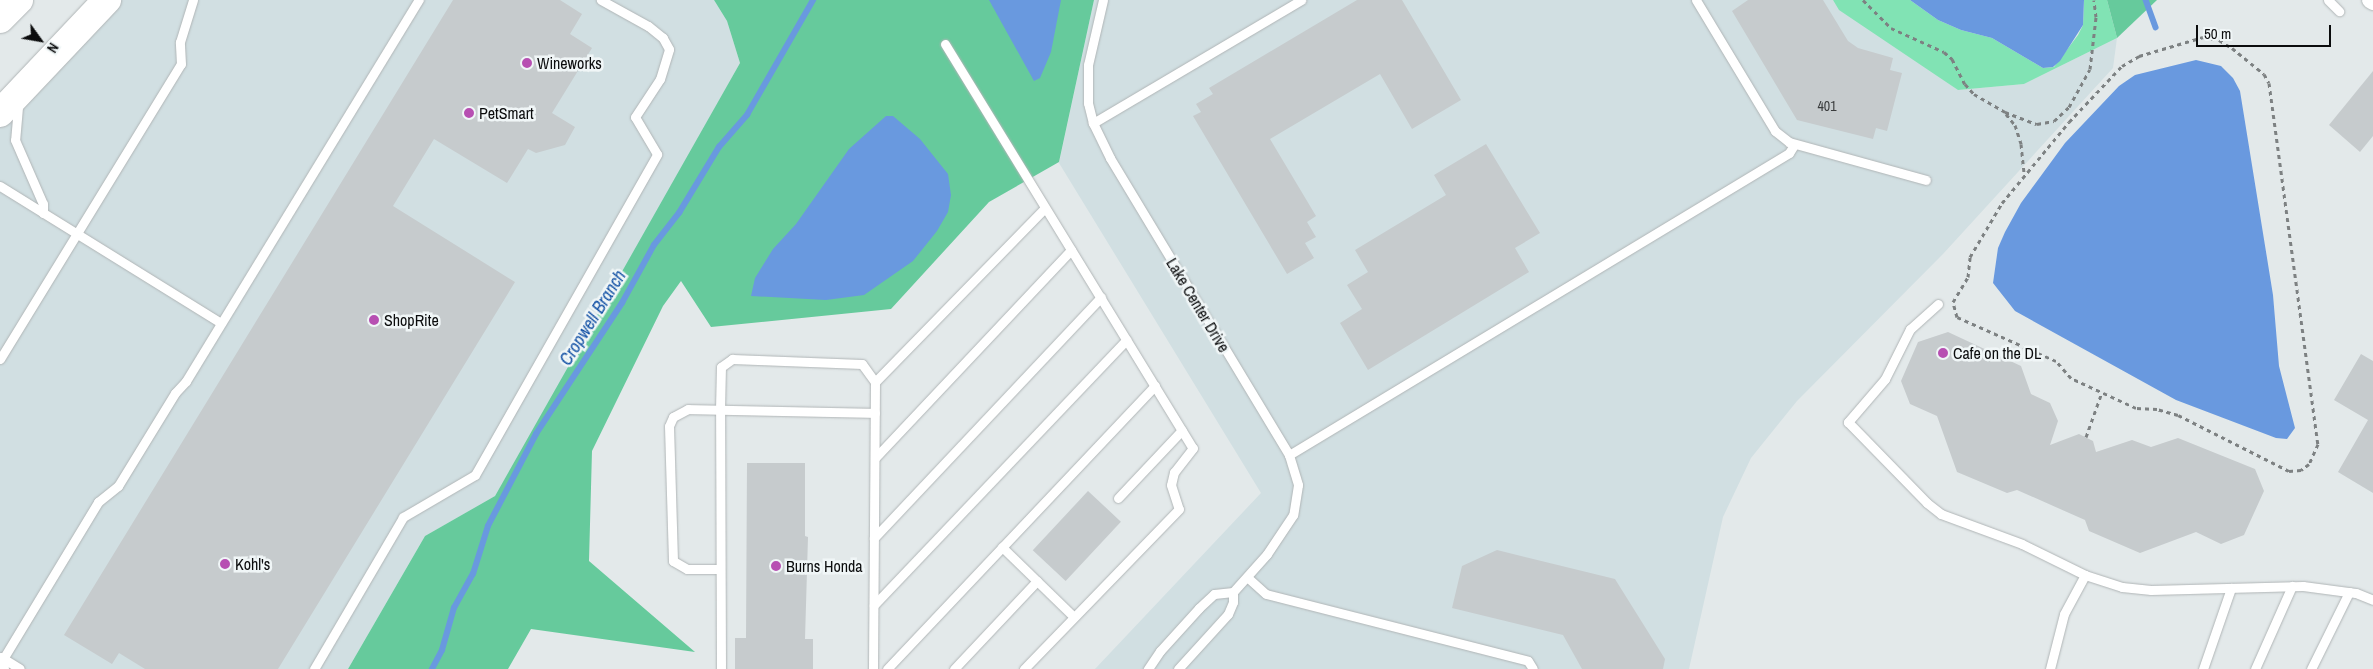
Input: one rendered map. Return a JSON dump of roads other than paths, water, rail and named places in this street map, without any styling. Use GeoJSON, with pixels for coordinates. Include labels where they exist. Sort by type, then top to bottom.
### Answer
{"type":"FeatureCollection","features":[{"type":"Feature","properties":{"kind":"highway"},"geometry":{"type":"LineString","coordinates":[[0,19],[18,0]]}},
{"type":"Feature","properties":{"kind":"highway"},"geometry":{"type":"LineString","coordinates":[[0,113],[107,0]]}},
{"type":"Feature","properties":{"kind":"lane"},"geometry":{"type":"LineString","coordinates":[[0,359],[181,64],[180,42],[193,0]]}},
{"type":"Feature","properties":{"kind":"lane"},"geometry":{"type":"LineString","coordinates":[[4,669],[2,658],[98,502],[118,486],[221,323],[419,0]]}},
{"type":"Feature","properties":{"kind":"lane"},"geometry":{"type":"LineString","coordinates":[[314,669],[403,517],[475,475],[657,154],[636,117],[660,79],[669,49],[663,38],[648,26],[602,0]]}},
{"type":"Feature","properties":{"kind":"lane","name":"Lake Center Drive"},"geometry":{"type":"LineString","coordinates":[[1103,0],[1088,65],[1088,103],[1093,123],[1110,158],[1288,455],[1298,485],[1293,515],[1286,530],[1233,592],[1233,602],[1228,614],[1178,669]]}},
{"type":"Feature","properties":{"kind":"lane"},"geometry":{"type":"LineString","coordinates":[[1093,123],[1301,0]]}},
{"type":"Feature","properties":{"kind":"lane"},"geometry":{"type":"LineString","coordinates":[[1696,0],[1775,130],[1794,146],[1926,180]]}},
{"type":"Feature","properties":{"kind":"lane"},"geometry":{"type":"LineString","coordinates":[[2328,0],[2339,11]]}},
{"type":"Feature","properties":{"kind":"lane"},"geometry":{"type":"LineString","coordinates":[[945,44],[1193,448],[1174,472],[1171,485],[1179,509],[1024,669]]}},
{"type":"Feature","properties":{"kind":"lane"},"geometry":{"type":"LineString","coordinates":[[25,88],[16,112],[15,140],[43,204],[42,213]]}},
{"type":"Feature","properties":{"kind":"lane"},"geometry":{"type":"LineString","coordinates":[[1288,455],[1789,153],[1794,146]]}},
{"type":"Feature","properties":{"kind":"lane"},"geometry":{"type":"LineString","coordinates":[[0,186],[221,323]]}},
{"type":"Feature","properties":{"kind":"lane"},"geometry":{"type":"LineString","coordinates":[[875,382],[1046,208]]}},
{"type":"Feature","properties":{"kind":"lane"},"geometry":{"type":"LineString","coordinates":[[875,458],[1071,250]]}},
{"type":"Feature","properties":{"kind":"lane"},"geometry":{"type":"LineString","coordinates":[[874,538],[1101,297]]}},
{"type":"Feature","properties":{"kind":"lane"},"geometry":{"type":"LineString","coordinates":[[1938,304],[1910,328],[1885,379],[1848,422],[1926,503],[1941,514],[2022,544],[2085,575],[2122,588],[2151,590],[2292,586],[2349,592],[2373,600]]}},
{"type":"Feature","properties":{"kind":"lane"},"geometry":{"type":"LineString","coordinates":[[874,605],[1126,340]]}},
{"type":"Feature","properties":{"kind":"lane"},"geometry":{"type":"LineString","coordinates":[[721,669],[721,367],[732,359],[862,364],[875,382],[873,669]]}},
{"type":"Feature","properties":{"kind":"lane"},"geometry":{"type":"LineString","coordinates":[[887,669],[1155,386]]}},
{"type":"Feature","properties":{"kind":"lane"},"geometry":{"type":"LineString","coordinates":[[720,569],[687,569],[672,561],[669,426],[679,412],[720,410],[875,413]]}},
{"type":"Feature","properties":{"kind":"lane"},"geometry":{"type":"LineString","coordinates":[[1118,498],[1182,430]]}},
{"type":"Feature","properties":{"kind":"lane"},"geometry":{"type":"LineString","coordinates":[[1002,547],[1074,617]]}},
{"type":"Feature","properties":{"kind":"lane"},"geometry":{"type":"LineString","coordinates":[[2050,669],[2064,614],[2085,575]]}},
{"type":"Feature","properties":{"kind":"lane"},"geometry":{"type":"LineString","coordinates":[[1246,577],[1266,594],[1528,661],[1533,669]]}},
{"type":"Feature","properties":{"kind":"lane"},"geometry":{"type":"LineString","coordinates":[[954,669],[1037,581]]}},
{"type":"Feature","properties":{"kind":"lane"},"geometry":{"type":"LineString","coordinates":[[2255,669],[2292,586]]}},
{"type":"Feature","properties":{"kind":"lane"},"geometry":{"type":"LineString","coordinates":[[2203,669],[2231,588]]}},
{"type":"Feature","properties":{"kind":"lane"},"geometry":{"type":"LineString","coordinates":[[1148,669],[1160,651],[1214,594],[1233,592]]}},
{"type":"Feature","properties":{"kind":"lane"},"geometry":{"type":"LineString","coordinates":[[2311,669],[2349,592]]}},
{"type":"Feature","properties":{"kind":"lane"},"geometry":{"type":"LineString","coordinates":[[2,658],[20,669]]}},
{"type":"Feature","properties":{"kind":"water"},"geometry":{"type":"Polygon","coordinates":[[[989,0],[1061,0],[1051,52],[1040,78],[1034,81],[989,0]]]}},
{"type":"Feature","properties":{"kind":"water"},"geometry":{"type":"Polygon","coordinates":[[[1910,0],[2084,0],[2083,25],[2060,61],[2053,67],[2043,68],[1992,38],[1961,30],[1938,20],[1910,0]]]}},
{"type":"Feature","properties":{"kind":"water"},"geometry":{"type":"Polygon","coordinates":[[[2196,60],[2221,66],[2233,78],[2240,91],[2273,295],[2279,366],[2295,428],[2287,439],[2276,438],[2176,400],[2015,311],[1993,283],[1998,248],[2005,232],[2021,203],[2065,143],[2119,86],[2135,75],[2196,60]]]}},
{"type":"Feature","properties":{"kind":"water"},"geometry":{"type":"Polygon","coordinates":[[[886,116],[893,116],[920,139],[948,174],[951,195],[948,212],[937,231],[913,261],[864,295],[826,300],[751,296],[755,278],[773,249],[796,224],[849,149],[886,116]]]}},
{"type":"Feature","properties":{"kind":"waterway","name":"Cropwell Branch"},"geometry":{"type":"LineString","coordinates":[[432,669],[442,650],[454,608],[473,574],[488,526],[536,434],[622,303],[654,245],[679,213],[719,147],[747,115],[813,0]]}},
{"type":"Feature","properties":{"kind":"waterway"},"geometry":{"type":"LineString","coordinates":[[2146,0],[2156,27]]}},
{"type":"Feature","properties":{"kind":"place","name":"Wineworks"},"geometry":{"type":"Point","coordinates":[527,63]}},
{"type":"Feature","properties":{"kind":"place","name":"PetSmart"},"geometry":{"type":"Point","coordinates":[469,113]}},
{"type":"Feature","properties":{"kind":"place","name":"ShopRite"},"geometry":{"type":"Point","coordinates":[374,320]}},
{"type":"Feature","properties":{"kind":"place","name":"Cafe on the DL"},"geometry":{"type":"Point","coordinates":[1943,353]}},
{"type":"Feature","properties":{"kind":"place","name":"Kohl's"},"geometry":{"type":"Point","coordinates":[225,564]}},
{"type":"Feature","properties":{"kind":"place","name":"Burns Honda"},"geometry":{"type":"Point","coordinates":[776,566]}}]}
